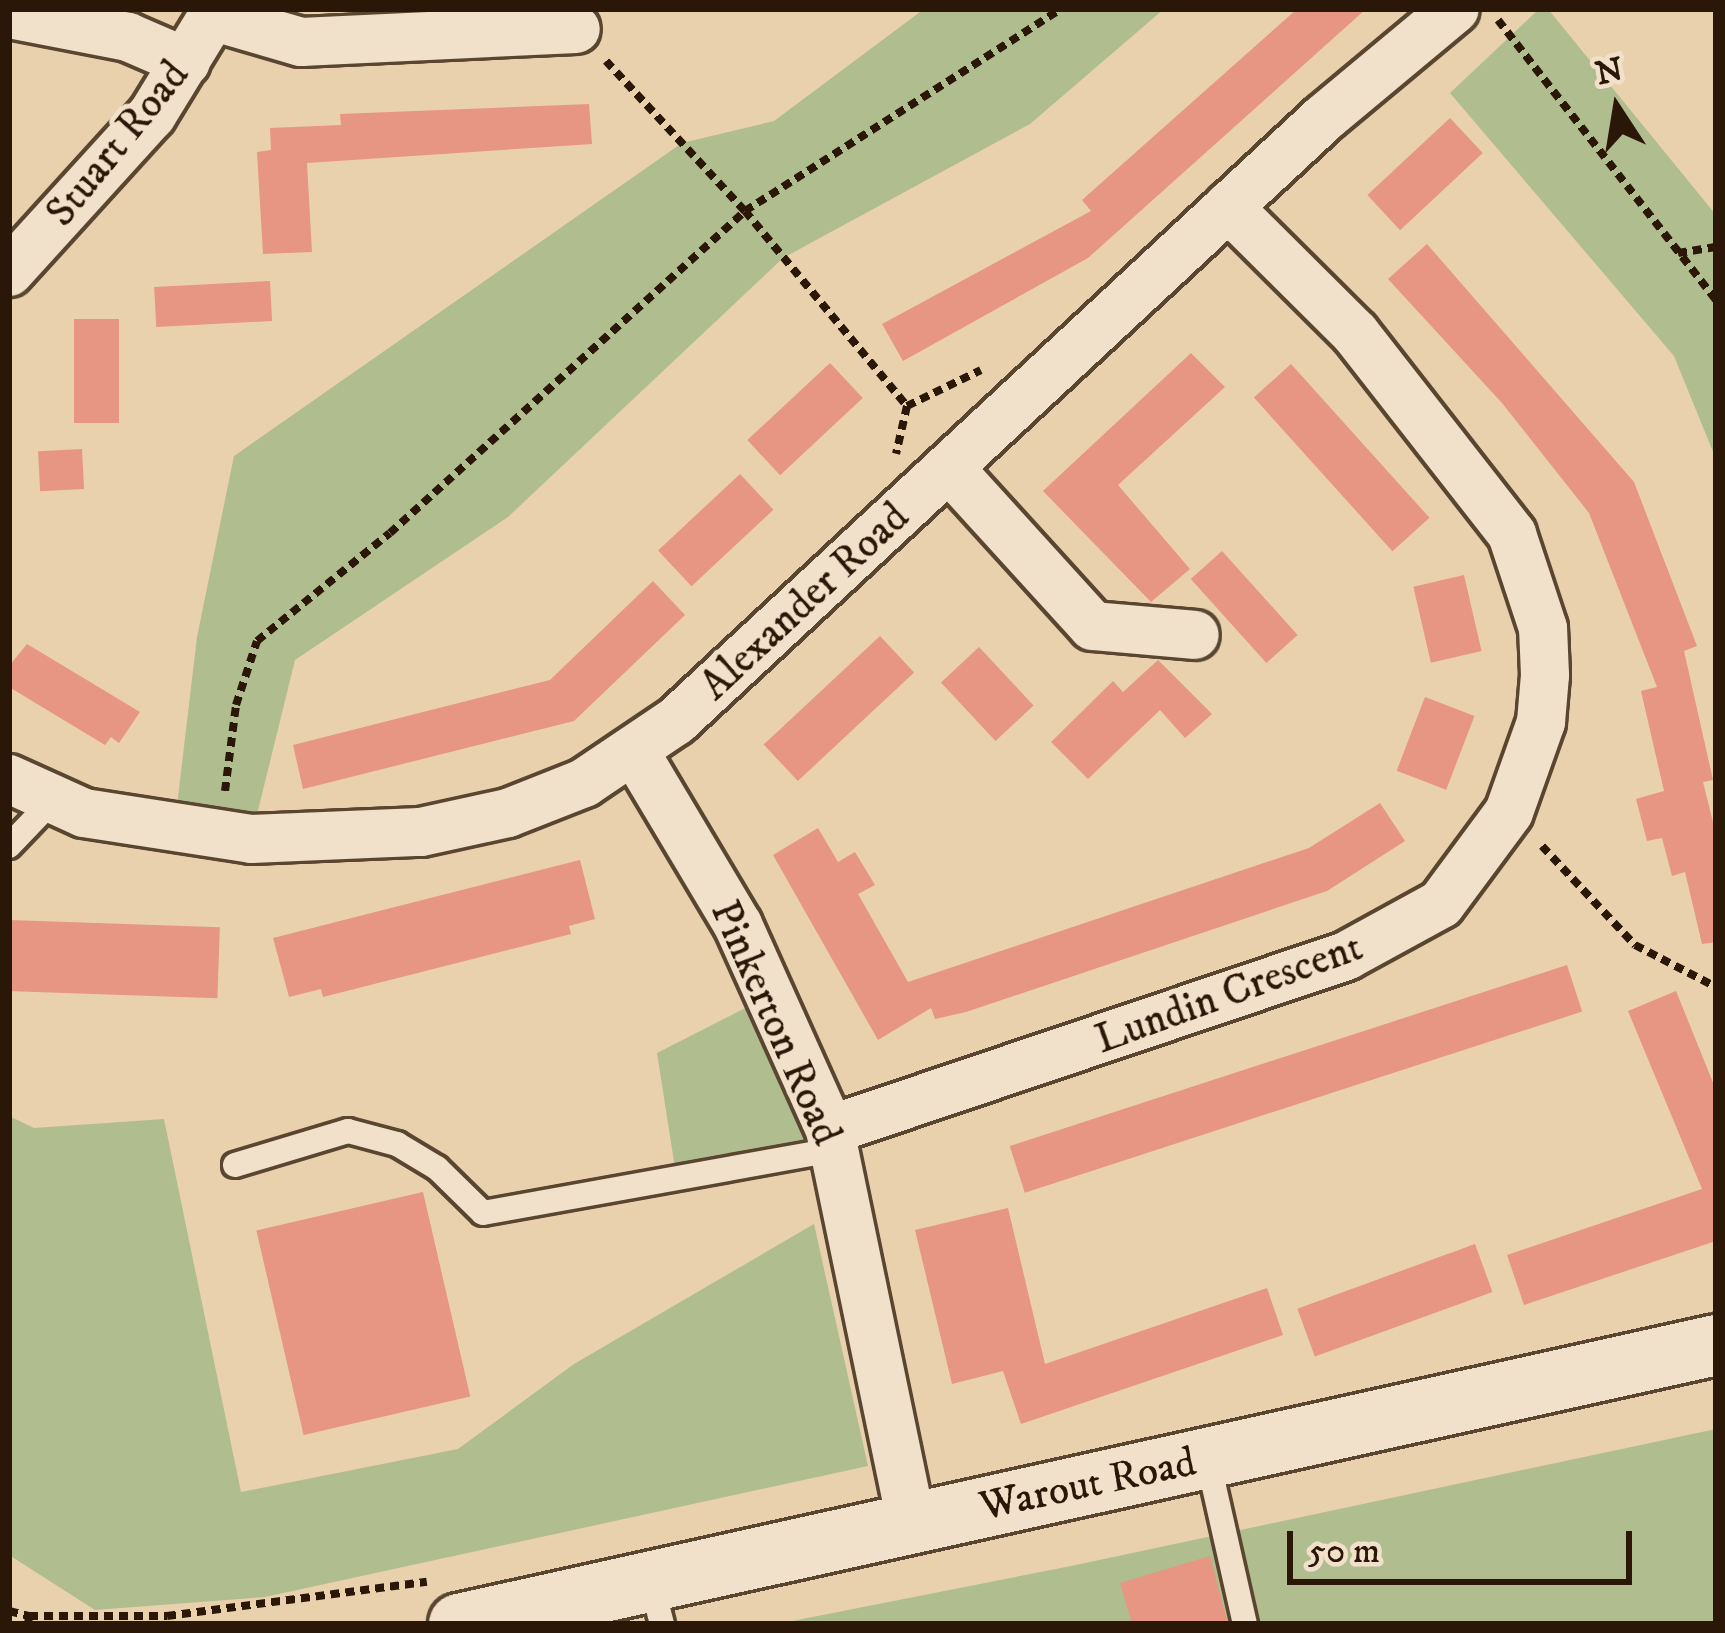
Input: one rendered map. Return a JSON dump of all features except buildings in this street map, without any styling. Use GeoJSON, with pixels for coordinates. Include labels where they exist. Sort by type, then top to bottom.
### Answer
{"type":"FeatureCollection","features":[{"type":"Feature","properties":{"kind":"street","name":"Alexander Road"},"geometry":{"type":"LineString","coordinates":[[30,790],[219,838],[421,832],[508,813],[636,754],[878,536],[1228,207],[1455,9]]}},
{"type":"Feature","properties":{"kind":"street"},"geometry":{"type":"LineString","coordinates":[[216,13],[301,42],[576,29]]}},
{"type":"Feature","properties":{"kind":"street","name":"Stuart Road"},"geometry":{"type":"LineString","coordinates":[[9,272],[152,115],[216,13]]}},
{"type":"Feature","properties":{"kind":"street"},"geometry":{"type":"LineString","coordinates":[[9,14],[128,37],[185,62]]}},
{"type":"Feature","properties":{"kind":"street","name":"Lundin Crescent"},"geometry":{"type":"LineString","coordinates":[[832,1140],[1346,956],[1441,904],[1509,812],[1541,722],[1545,675],[1543,628],[1511,534],[1355,333],[1228,207]]}},
{"type":"Feature","properties":{"kind":"street"},"geometry":{"type":"LineString","coordinates":[[950,469],[1093,626],[1196,635]]}},
{"type":"Feature","properties":{"kind":"street","name":"Pinkerton Road"},"geometry":{"type":"LineString","coordinates":[[636,754],[738,925],[832,1140],[911,1522]]}},
{"type":"Feature","properties":{"kind":"street","name":"Warout Road"},"geometry":{"type":"LineString","coordinates":[[446,1602],[657,1603],[911,1522],[1716,1345]]}},
{"type":"Feature","properties":{"kind":"lane"},"geometry":{"type":"LineString","coordinates":[[9,846],[30,790]]}},
{"type":"Feature","properties":{"kind":"lane"},"geometry":{"type":"LineString","coordinates":[[235,1165],[348,1131],[397,1144],[437,1168],[482,1213],[832,1140]]}},
{"type":"Feature","properties":{"kind":"lane"},"geometry":{"type":"LineString","coordinates":[[1208,1460],[1245,1624]]}},
{"type":"Feature","properties":{"kind":"path"},"geometry":{"type":"LineString","coordinates":[[219,838],[236,705],[257,641],[390,533],[745,211],[1061,9]]}},
{"type":"Feature","properties":{"kind":"path"},"geometry":{"type":"LineString","coordinates":[[1490,9],[1716,300]]}},
{"type":"Feature","properties":{"kind":"path"},"geometry":{"type":"LineString","coordinates":[[576,29],[745,211],[907,406],[878,536]]}},
{"type":"Feature","properties":{"kind":"path"},"geometry":{"type":"LineString","coordinates":[[1678,253],[1716,248]]}},
{"type":"Feature","properties":{"kind":"path"},"geometry":{"type":"LineString","coordinates":[[1509,812],[1636,945],[1716,987]]}},
{"type":"Feature","properties":{"kind":"path"},"geometry":{"type":"LineString","coordinates":[[9,1611],[29,1620],[446,1602]]}},
{"type":"Feature","properties":{"kind":"green space"},"geometry":{"type":"Polygon","coordinates":[[[924,9],[1164,9],[1030,124],[783,258],[508,517],[295,660],[251,839],[174,831],[197,637],[234,456],[682,143],[774,121],[924,9]]]}},
{"type":"Feature","properties":{"kind":"green space"},"geometry":{"type":"Polygon","coordinates":[[[1539,9],[1548,9],[1716,215],[1716,459],[1674,356],[1450,93],[1539,9]]]}},
{"type":"Feature","properties":{"kind":"green space"},"geometry":{"type":"Polygon","coordinates":[[[761,1000],[808,1140],[675,1168],[657,1053],[761,1000]]]}},
{"type":"Feature","properties":{"kind":"green space"},"geometry":{"type":"Polygon","coordinates":[[[9,1116],[34,1128],[164,1119],[241,1492],[458,1449],[574,1364],[814,1224],[868,1466],[265,1597],[95,1610],[9,1555],[9,1116]]]}},
{"type":"Feature","properties":{"kind":"green space"},"geometry":{"type":"Polygon","coordinates":[[[1716,1429],[1716,1624],[777,1624],[1071,1566],[1716,1429]]]}}]}
